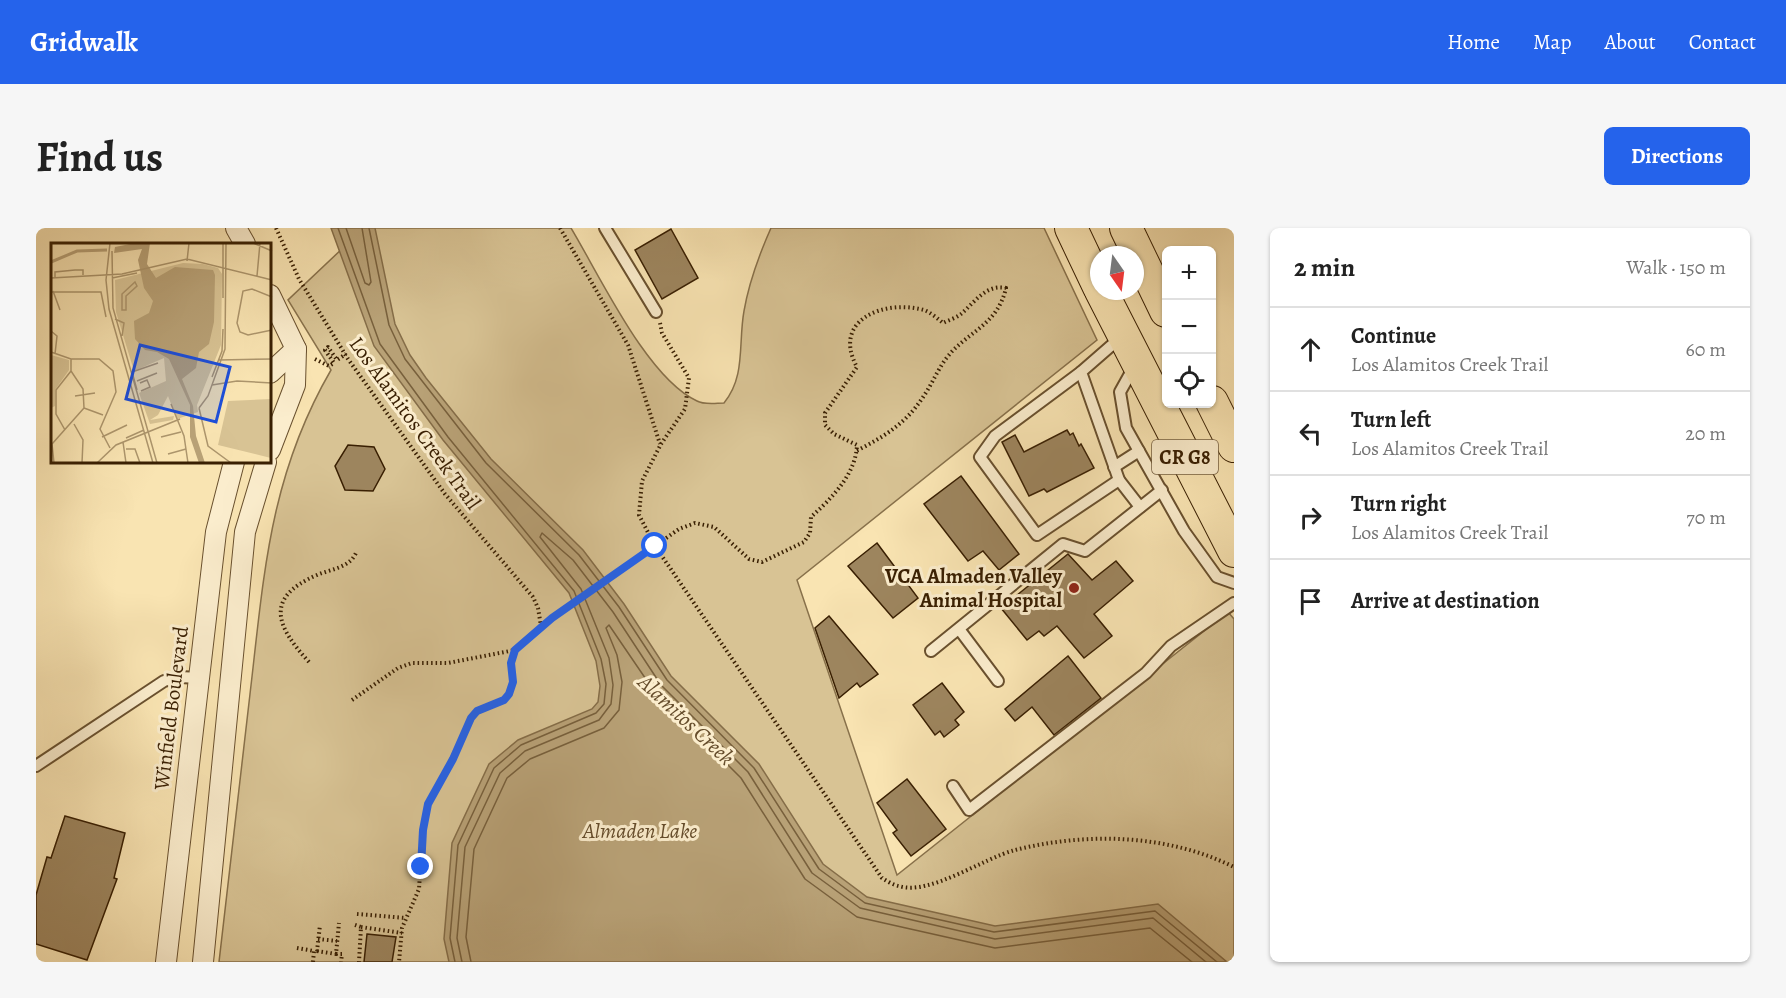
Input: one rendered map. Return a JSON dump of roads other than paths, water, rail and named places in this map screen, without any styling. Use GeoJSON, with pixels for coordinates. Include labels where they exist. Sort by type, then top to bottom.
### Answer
{"type":"FeatureCollection","features":[{"type":"Feature","properties":{"kind":"main road","name":"CR G8"},"geometry":{"type":"LineString","coordinates":[[1071,228],[1090,268]]}},
{"type":"Feature","properties":{"kind":"main road"},"geometry":{"type":"LineString","coordinates":[[1126,228],[1162,301]]}},
{"type":"Feature","properties":{"kind":"main road","name":"CR G8"},"geometry":{"type":"LineString","coordinates":[[1106,300],[1234,551]]}},
{"type":"Feature","properties":{"kind":"main road","name":"CR G8"},"geometry":{"type":"LineString","coordinates":[[1215,408],[1234,446]]}},
{"type":"Feature","properties":{"kind":"street"},"geometry":{"type":"LineString","coordinates":[[237,228],[244,243]]}},
{"type":"Feature","properties":{"kind":"street"},"geometry":{"type":"LineString","coordinates":[[272,299],[296,349],[295,385],[272,445]]}},
{"type":"Feature","properties":{"kind":"street"},"geometry":{"type":"LineString","coordinates":[[272,371],[296,349]]}},
{"type":"Feature","properties":{"kind":"street","name":"Winfield Boulevard"},"geometry":{"type":"LineString","coordinates":[[166,962],[216,532],[233,464]]}},
{"type":"Feature","properties":{"kind":"street"},"geometry":{"type":"LineString","coordinates":[[203,962],[244,532],[265,464]]}},
{"type":"Feature","properties":{"kind":"lane"},"geometry":{"type":"LineString","coordinates":[[605,228],[656,312]]}},
{"type":"Feature","properties":{"kind":"lane"},"geometry":{"type":"LineString","coordinates":[[1119,480],[1037,535],[980,457],[995,436],[1080,372],[1130,349]]}},
{"type":"Feature","properties":{"kind":"lane"},"geometry":{"type":"LineString","coordinates":[[1130,349],[1120,392],[1126,428],[1185,531],[1217,577],[1234,583]]}},
{"type":"Feature","properties":{"kind":"lane"},"geometry":{"type":"LineString","coordinates":[[1080,372],[1119,480],[1140,507]]}},
{"type":"Feature","properties":{"kind":"lane"},"geometry":{"type":"LineString","coordinates":[[1114,467],[1139,452]]}},
{"type":"Feature","properties":{"kind":"lane"},"geometry":{"type":"LineString","coordinates":[[931,651],[1063,544],[1085,551],[1162,490]]}},
{"type":"Feature","properties":{"kind":"lane"},"geometry":{"type":"LineString","coordinates":[[953,786],[969,810],[1146,673],[1171,646],[1234,603]]}},
{"type":"Feature","properties":{"kind":"lane"},"geometry":{"type":"LineString","coordinates":[[959,629],[998,681]]}},
{"type":"Feature","properties":{"kind":"lane"},"geometry":{"type":"LineString","coordinates":[[36,766],[164,681],[180,677],[199,678]]}},
{"type":"Feature","properties":{"kind":"water","name":"Almaden Lake"},"geometry":{"type":"Polygon","coordinates":[[[331,228],[375,228],[395,324],[410,355],[426,378],[491,459],[583,550],[624,604],[671,676],[759,764],[823,864],[867,897],[995,926],[1158,904],[1227,962],[449,962],[444,939],[452,843],[489,764],[518,740],[592,709],[598,702],[600,686],[596,661],[569,593],[443,440],[374,346],[331,228]]]}},
{"type":"Feature","properties":{"kind":"place","name":"VCA Almaden Valley Animal Hospital"},"geometry":{"type":"Point","coordinates":[1074,588]}},
{"type":"Feature","properties":{"kind":"water label","name":"Alamitos Creek"},"geometry":{"type":"Point","coordinates":[686,720]}}]}
